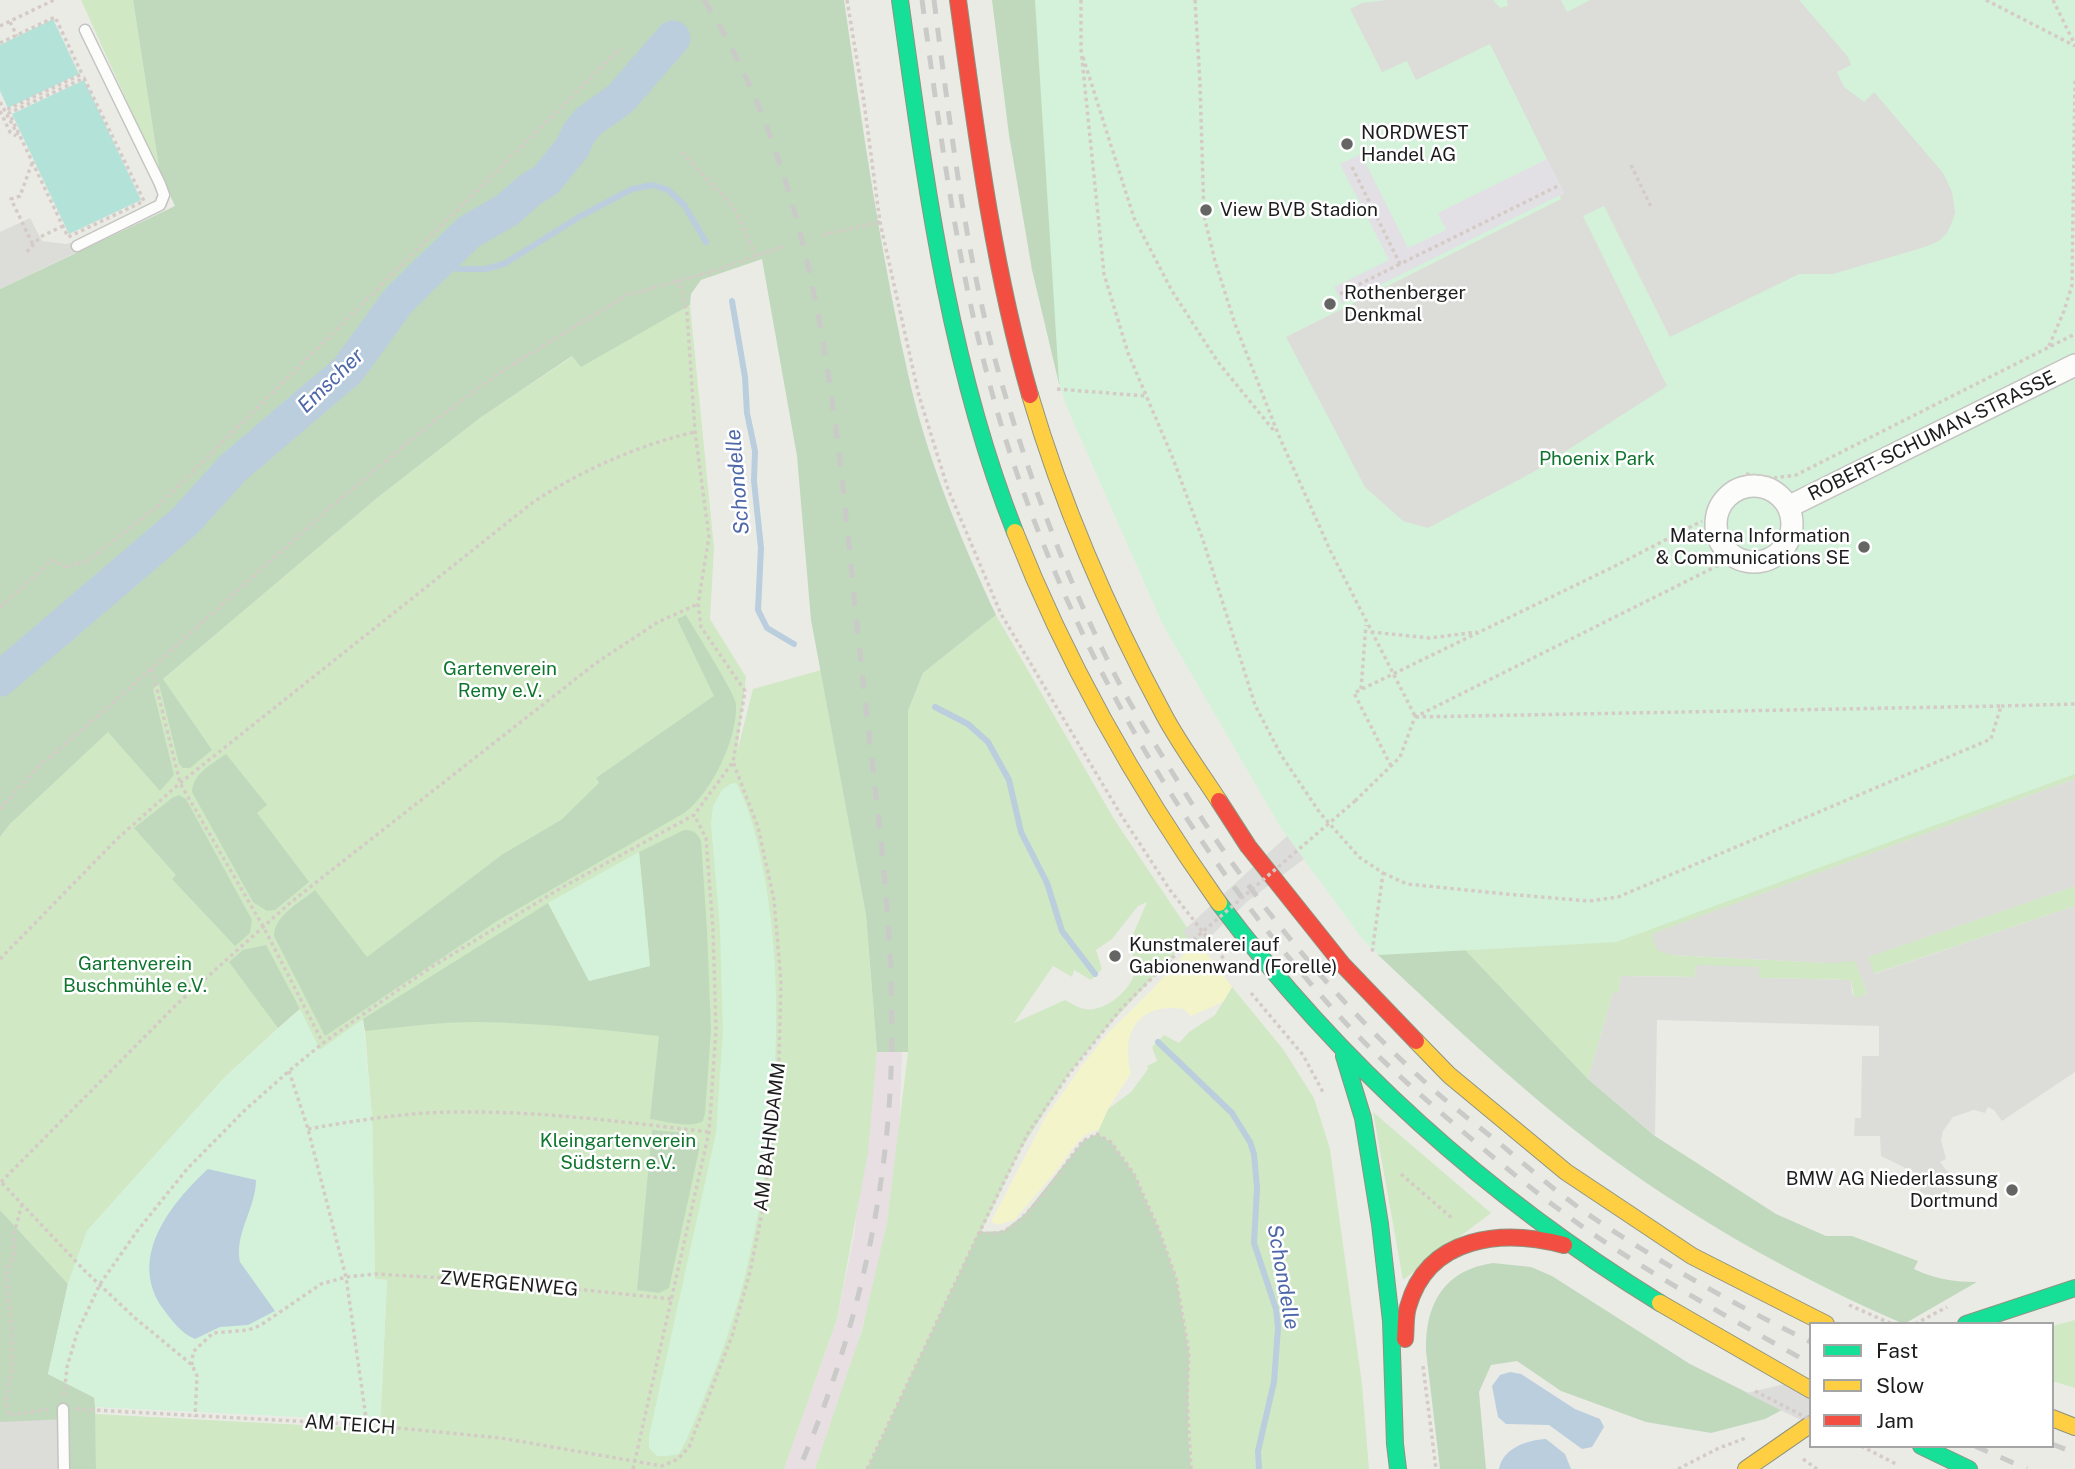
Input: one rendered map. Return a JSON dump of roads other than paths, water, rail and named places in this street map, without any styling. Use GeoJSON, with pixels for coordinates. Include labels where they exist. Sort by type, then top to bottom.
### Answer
{"type":"FeatureCollection","features":[{"type":"Feature","properties":{"kind":"main road"},"geometry":{"type":"LineString","coordinates":[[900,0],[923,168],[954,332],[989,458],[1040,594],[1085,690],[1128,769],[1177,844],[1268,966],[1341,1048],[1411,1116],[1491,1186],[1659,1303],[1809,1389]]}},
{"type":"Feature","properties":{"kind":"main road"},"geometry":{"type":"LineString","coordinates":[[958,0],[994,241],[1016,343],[1045,445],[1082,544],[1119,629],[1151,692],[1234,828],[1321,940],[1412,1038],[1478,1100],[1578,1180],[1662,1237],[1751,1288],[1822,1322]]}},
{"type":"Feature","properties":{"kind":"main road"},"geometry":{"type":"LineString","coordinates":[[1341,1048],[1357,1094],[1369,1154],[1391,1321],[1398,1469]]}},
{"type":"Feature","properties":{"kind":"main road"},"geometry":{"type":"LineString","coordinates":[[1409,1388],[1404,1320],[1407,1304],[1424,1273],[1457,1247],[1474,1240],[1505,1234],[1554,1241],[1583,1251]]}},
{"type":"Feature","properties":{"kind":"main road"},"geometry":{"type":"LineString","coordinates":[[1972,1322],[2075,1288]]}},
{"type":"Feature","properties":{"kind":"main road"},"geometry":{"type":"LineString","coordinates":[[2054,1419],[2075,1427]]}},
{"type":"Feature","properties":{"kind":"main road"},"geometry":{"type":"LineString","coordinates":[[1746,1469],[1809,1423]]}},
{"type":"Feature","properties":{"kind":"main road"},"geometry":{"type":"LineString","coordinates":[[1925,1448],[1969,1469]]}},
{"type":"Feature","properties":{"kind":"street","name":"ROBERT-SCHUMAN-STRASSE"},"geometry":{"type":"LineString","coordinates":[[1788,507],[2075,365]]}},
{"type":"Feature","properties":{"kind":"street","name":"ROBERT-SCHUMAN-STRASSE"},"geometry":{"type":"LineString","coordinates":[[1749,486],[1761,486],[1781,497],[1788,507],[1792,528],[1784,547],[1767,559],[1756,562],[1735,557],[1721,542],[1716,522],[1718,512],[1729,495],[1749,486]]}},
{"type":"Feature","properties":{"kind":"lane"},"geometry":{"type":"LineString","coordinates":[[76,246],[160,205],[164,195],[85,30]]}},
{"type":"Feature","properties":{"kind":"lane"},"geometry":{"type":"LineString","coordinates":[[63,1409],[64,1469]]}},
{"type":"Feature","properties":{"kind":"waterway","name":"Emscher"},"geometry":{"type":"LineString","coordinates":[[0,679],[185,521],[233,468],[348,370],[398,301],[469,232],[507,210],[546,180],[572,148],[589,121],[620,99],[673,38]]}},
{"type":"Feature","properties":{"kind":"waterway","name":"Schondelle"},"geometry":{"type":"LineString","coordinates":[[438,263],[458,269],[485,269],[504,264],[579,217],[632,189],[653,185],[668,190],[684,205],[706,242]]}},
{"type":"Feature","properties":{"kind":"waterway","name":"Schondelle"},"geometry":{"type":"LineString","coordinates":[[732,301],[745,377],[747,413],[755,451],[754,481],[761,548],[758,610],[767,628],[794,644]]}},
{"type":"Feature","properties":{"kind":"waterway","name":"Schondelle"},"geometry":{"type":"LineString","coordinates":[[935,707],[968,724],[988,742],[1009,780],[1021,832],[1047,883],[1062,931],[1095,974]]}},
{"type":"Feature","properties":{"kind":"waterway","name":"Schondelle"},"geometry":{"type":"LineString","coordinates":[[1158,1042],[1232,1113],[1250,1142],[1254,1154],[1257,1188],[1254,1243],[1276,1309],[1278,1328],[1274,1382],[1258,1451],[1259,1469]]}},
{"type":"Feature","properties":{"kind":"railway"},"geometry":{"type":"LineString","coordinates":[[704,0],[745,76],[777,156],[802,240],[820,326],[834,412],[887,906],[892,1023],[891,1082],[881,1183],[855,1308],[830,1390],[799,1469]]}},
{"type":"Feature","properties":{"kind":"railway"},"geometry":{"type":"LineString","coordinates":[[922,0],[947,175],[968,291],[981,349],[1013,462],[1061,586],[1089,647],[1152,764],[1188,820],[1225,875],[1314,988],[1366,1044],[1433,1106],[1517,1177],[1590,1232],[1671,1284],[1809,1363]]}},
{"type":"Feature","properties":{"kind":"railway"},"geometry":{"type":"LineString","coordinates":[[934,0],[954,148],[979,295],[1015,426],[1052,531],[1095,634],[1130,703],[1193,806],[1284,932],[1352,1010],[1435,1091],[1559,1193],[1598,1221],[1702,1285],[1809,1341]]}},
{"type":"Feature","properties":{"kind":"railway"},"geometry":{"type":"LineString","coordinates":[[2054,1445],[2075,1453]]}},
{"type":"Feature","properties":{"kind":"railway"},"geometry":{"type":"LineString","coordinates":[[1980,1448],[2027,1469]]}},
{"type":"Feature","properties":{"kind":"place","name":"NORDWEST Handel AG"},"geometry":{"type":"Point","coordinates":[1347,144]}},
{"type":"Feature","properties":{"kind":"place","name":"View BVB Stadion"},"geometry":{"type":"Point","coordinates":[1206,210]}},
{"type":"Feature","properties":{"kind":"place","name":"Rothenberger Denkmal"},"geometry":{"type":"Point","coordinates":[1330,304]}},
{"type":"Feature","properties":{"kind":"place","name":"Materna Information & Communications SE"},"geometry":{"type":"Point","coordinates":[1864,547]}},
{"type":"Feature","properties":{"kind":"place","name":"Kunstmalerei auf Gabionenwand (Forelle)"},"geometry":{"type":"Point","coordinates":[1115,956]}},
{"type":"Feature","properties":{"kind":"place","name":"BMW AG Niederlassung Dortmund"},"geometry":{"type":"Point","coordinates":[2012,1190]}},
{"type":"Feature","properties":{"kind":"park label","name":"Phoenix Park"},"geometry":{"type":"Point","coordinates":[1597,459]}},
{"type":"Feature","properties":{"kind":"park label","name":"Gartenverein Remy e.V."},"geometry":{"type":"Point","coordinates":[500,680]}},
{"type":"Feature","properties":{"kind":"park label","name":"Gartenverein Buschmühle e.V."},"geometry":{"type":"Point","coordinates":[135,975]}},
{"type":"Feature","properties":{"kind":"park label","name":"Kleingartenverein Südstern e.V."},"geometry":{"type":"Point","coordinates":[618,1152]}}]}
